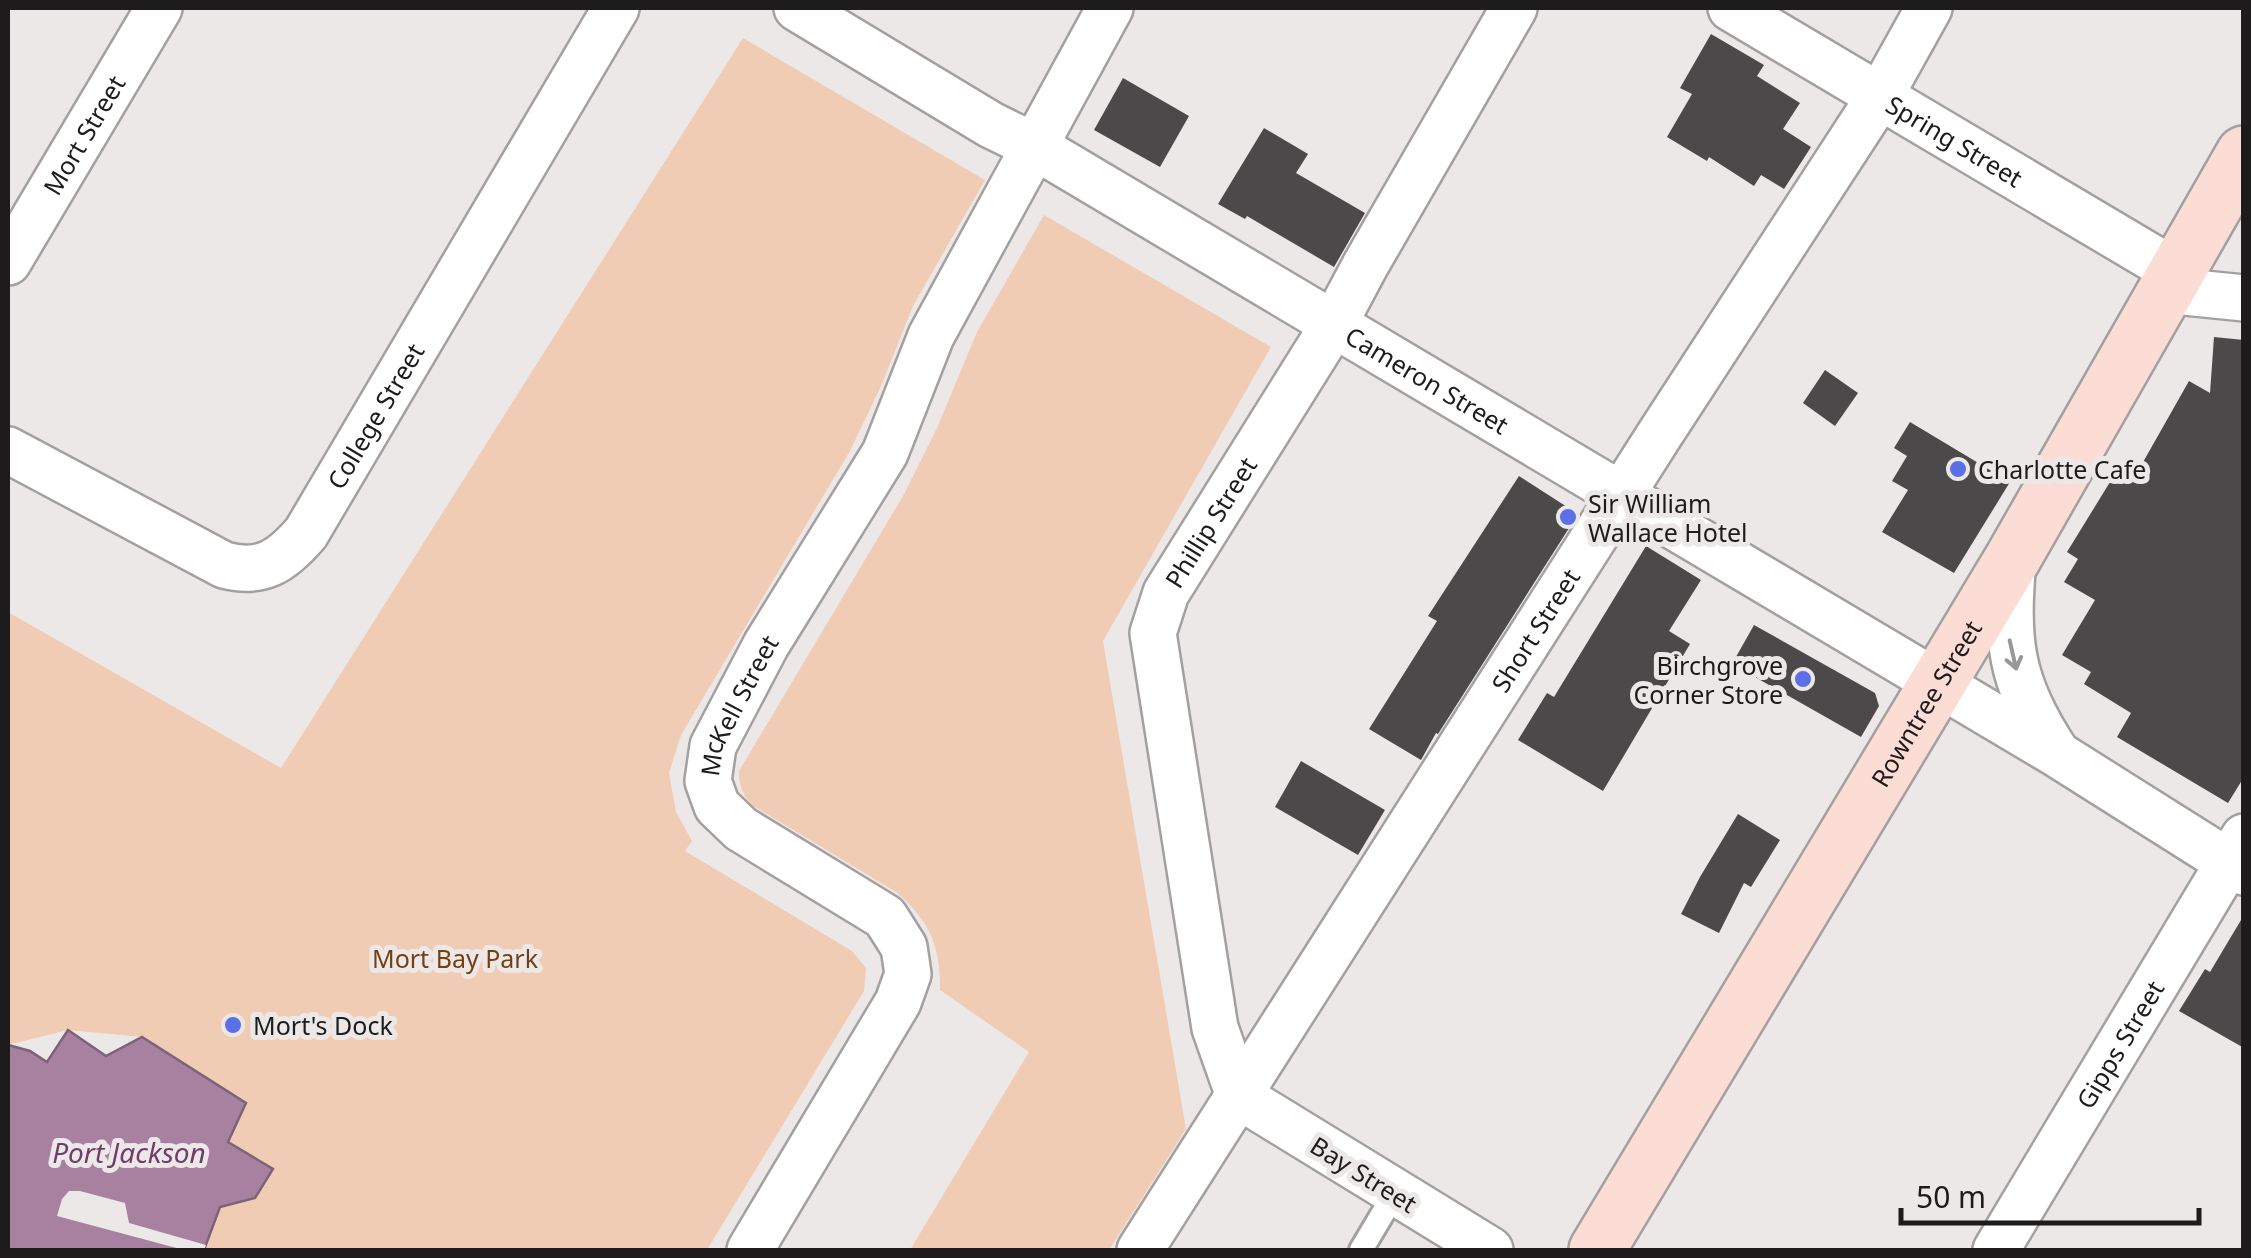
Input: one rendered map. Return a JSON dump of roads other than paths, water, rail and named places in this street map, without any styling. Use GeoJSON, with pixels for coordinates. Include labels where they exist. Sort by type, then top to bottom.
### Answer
{"type":"FeatureCollection","features":[{"type":"Feature","properties":{"kind":"street","name":"Mort Street"},"geometry":{"type":"LineString","coordinates":[[8,262],[159,8]]}},
{"type":"Feature","properties":{"kind":"street","name":"College Street"},"geometry":{"type":"LineString","coordinates":[[8,450],[224,565],[242,570],[256,568],[290,551],[306,532],[616,8]]}},
{"type":"Feature","properties":{"kind":"street","name":"Cameron Street"},"geometry":{"type":"LineString","coordinates":[[796,8],[2058,754],[2239,857]]}},
{"type":"Feature","properties":{"kind":"street"},"geometry":{"type":"LineString","coordinates":[[1034,146],[1110,8]]}},
{"type":"Feature","properties":{"kind":"street","name":"Phillip Street"},"geometry":{"type":"LineString","coordinates":[[1239,1096],[1215,1028],[1152,633],[1166,593],[1334,324],[1514,8]]}},
{"type":"Feature","properties":{"kind":"street","name":"Spring Street"},"geometry":{"type":"LineString","coordinates":[[1732,8],[1880,96],[2171,281],[2244,298]]}},
{"type":"Feature","properties":{"kind":"street","name":"Short Street"},"geometry":{"type":"LineString","coordinates":[[1140,1250],[1880,96],[1929,8]]}},
{"type":"Feature","properties":{"kind":"street","name":"McKell Street"},"geometry":{"type":"LineString","coordinates":[[750,1250],[898,1002],[908,974],[904,947],[885,918],[741,829],[718,806],[708,781],[712,746],[766,645],[885,453],[932,336],[1034,146]]}},
{"type":"Feature","properties":{"kind":"street","name":"Rowntree Street"},"geometry":{"type":"LineString","coordinates":[[1597,1250],[2013,558],[2244,154]]}},
{"type":"Feature","properties":{"kind":"street","name":"Cameron Street"},"geometry":{"type":"LineString","coordinates":[[2013,558],[2009,606],[2016,666],[2027,703],[2058,754]]}},
{"type":"Feature","properties":{"kind":"street","name":"Gipps Street"},"geometry":{"type":"LineString","coordinates":[[1996,1250],[2239,857]]}},
{"type":"Feature","properties":{"kind":"street","name":"Bay Street"},"geometry":{"type":"LineString","coordinates":[[1239,1096],[1490,1250]]}},
{"type":"Feature","properties":{"kind":"lane"},"geometry":{"type":"LineString","coordinates":[[1361,1250],[1395,1193]]}},
{"type":"Feature","properties":{"kind":"water","name":"Port Jackson"},"geometry":{"type":"Polygon","coordinates":[[[68,1030],[106,1056],[142,1037],[246,1103],[228,1142],[273,1169],[255,1198],[220,1207],[204,1250],[8,1250],[8,1045],[30,1051],[47,1062],[68,1030]]]}},
{"type":"Feature","properties":{"kind":"place","name":"Charlotte Cafe"},"geometry":{"type":"Point","coordinates":[1958,469]}},
{"type":"Feature","properties":{"kind":"place","name":"Sir William Wallace Hotel"},"geometry":{"type":"Point","coordinates":[1568,517]}},
{"type":"Feature","properties":{"kind":"place","name":"Birchgrove Corner Store"},"geometry":{"type":"Point","coordinates":[1803,679]}},
{"type":"Feature","properties":{"kind":"place","name":"Mort's Dock"},"geometry":{"type":"Point","coordinates":[233,1025]}},
{"type":"Feature","properties":{"kind":"park label","name":"Mort Bay Park"},"geometry":{"type":"Point","coordinates":[455,958]}}]}
